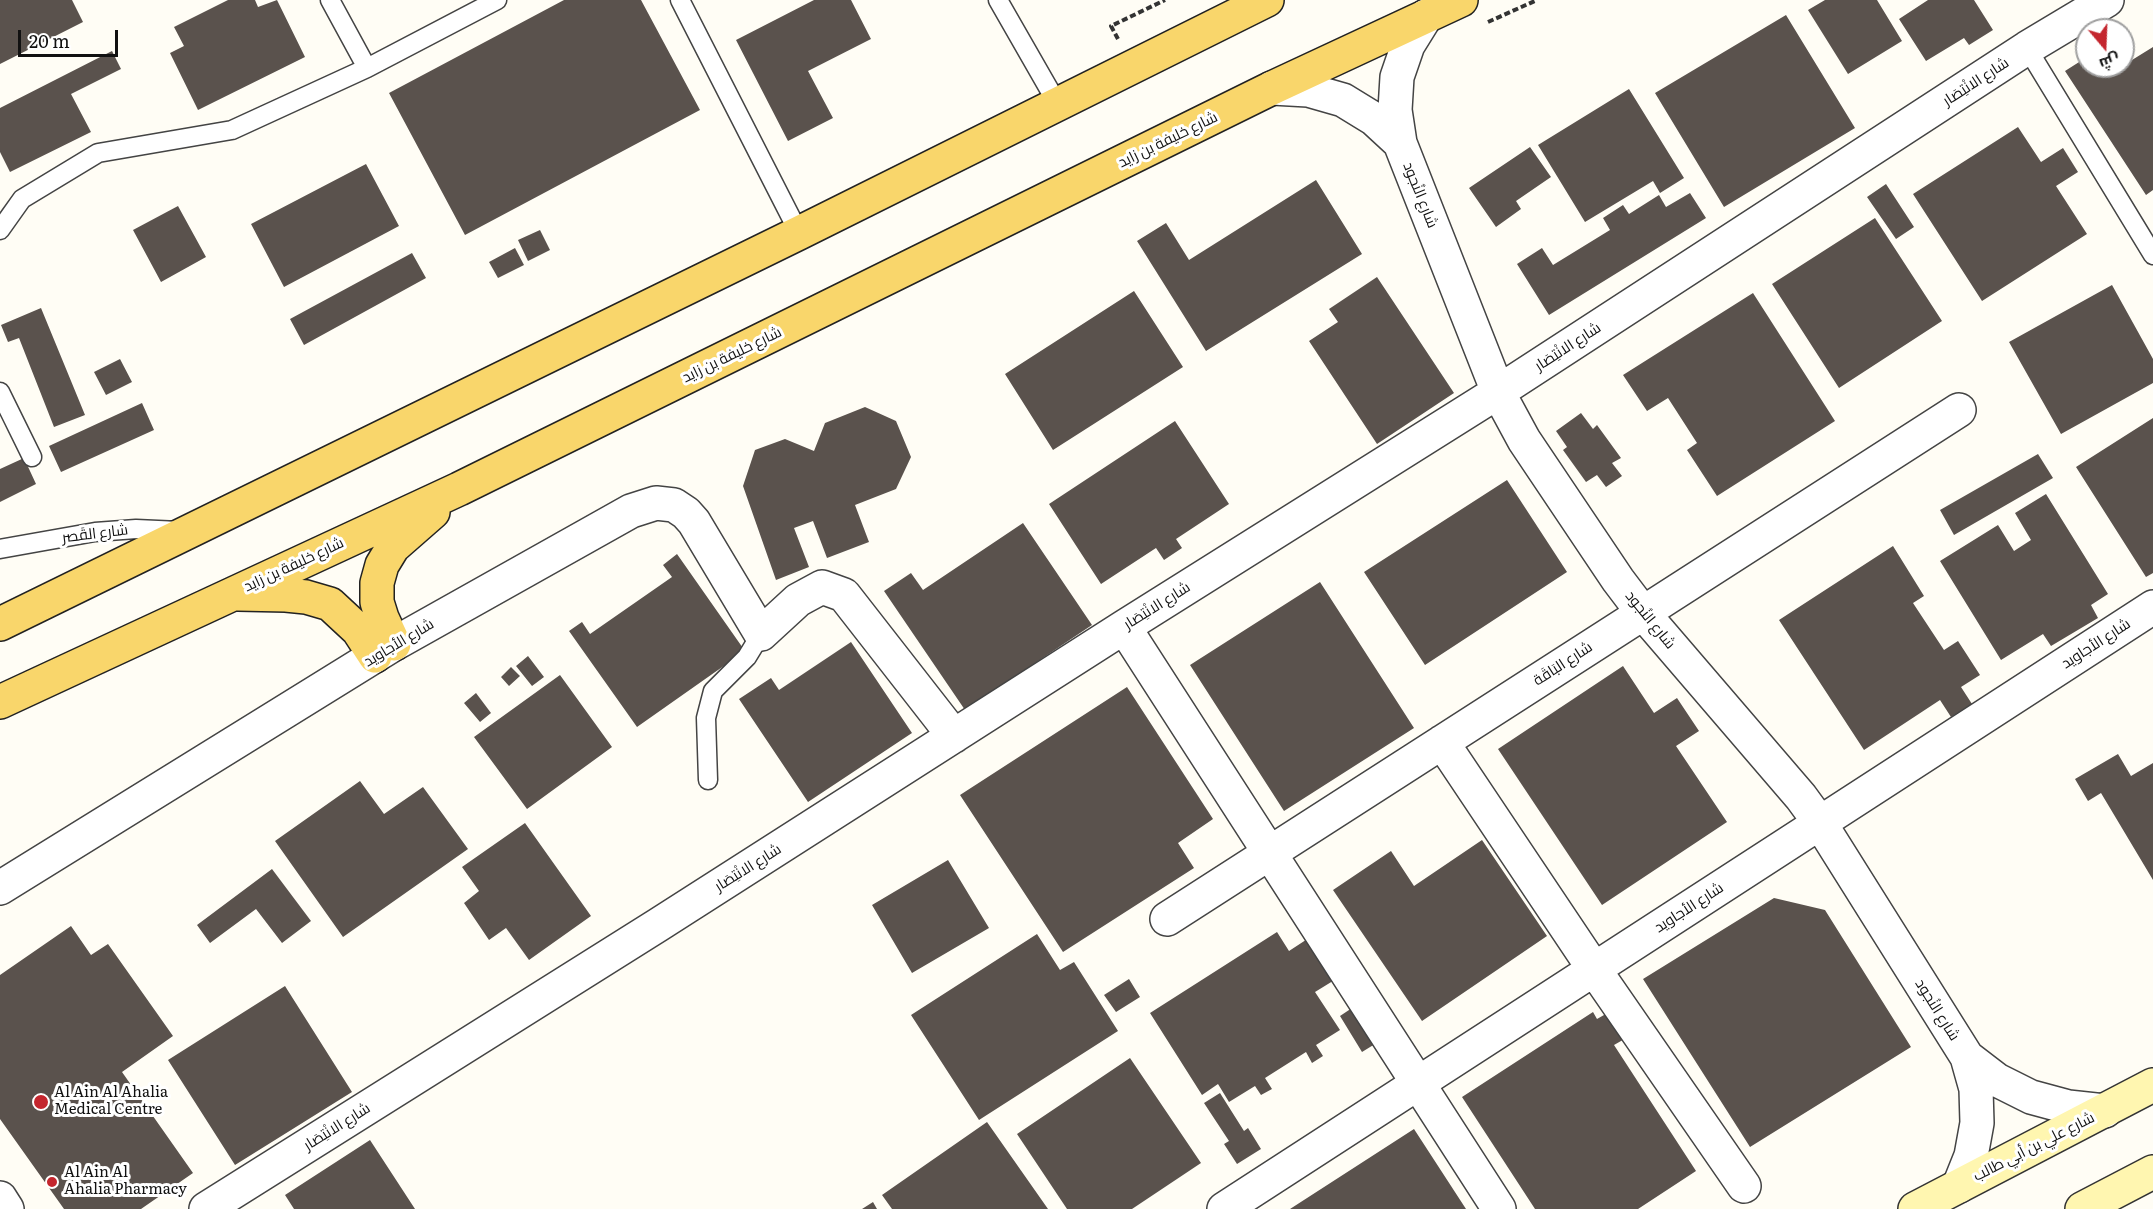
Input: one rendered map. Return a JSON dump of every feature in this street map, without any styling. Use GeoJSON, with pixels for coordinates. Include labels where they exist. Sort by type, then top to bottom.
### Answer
{"type":"FeatureCollection","features":[{"type":"Feature","properties":{"kind":"main road"},"geometry":{"type":"LineString","coordinates":[[0,624],[799,233],[1267,0]]}},
{"type":"Feature","properties":{"kind":"main road","name":"شارع خليفة بن زايد"},"geometry":{"type":"LineString","coordinates":[[0,702],[459,489],[1272,88],[1461,0]]}},
{"type":"Feature","properties":{"kind":"main road"},"geometry":{"type":"LineString","coordinates":[[384,650],[382,618],[377,602],[377,584],[382,565],[393,547],[459,489]]}},
{"type":"Feature","properties":{"kind":"main road"},"geometry":{"type":"LineString","coordinates":[[230,594],[286,595],[330,604],[384,650]]}},
{"type":"Feature","properties":{"kind":"main road","name":"شارع علي بن أبي طالب"},"geometry":{"type":"LineString","coordinates":[[1915,1209],[2153,1085]]}},
{"type":"Feature","properties":{"kind":"main road"},"geometry":{"type":"LineString","coordinates":[[2084,1208],[2153,1172]]}},
{"type":"Feature","properties":{"kind":"street","name":"شارع الانْتِصَار"},"geometry":{"type":"LineString","coordinates":[[206,1209],[1498,392],[2027,48],[2107,0]]}},
{"type":"Feature","properties":{"kind":"street","name":"شارع النُجود"},"geometry":{"type":"LineString","coordinates":[[1426,16],[1408,45],[1397,77],[1395,110],[1400,143],[1498,392],[1510,417],[1540,466],[1643,613],[1801,797],[1820,823],[1967,1057],[1976,1089],[1977,1123],[1971,1156],[1959,1186]]}},
{"type":"Feature","properties":{"kind":"street","name":"شارع النُجود"},"geometry":{"type":"LineString","coordinates":[[1272,88],[1308,90],[1343,100],[1374,119],[1400,143]]}},
{"type":"Feature","properties":{"kind":"street","name":"شارع البَاقَة"},"geometry":{"type":"LineString","coordinates":[[1167,919],[1959,410]]}},
{"type":"Feature","properties":{"kind":"street","name":"شارع الأجاويد"},"geometry":{"type":"LineString","coordinates":[[0,888],[384,650],[631,511],[656,503],[674,505],[686,513],[694,522],[761,634]]}},
{"type":"Feature","properties":{"kind":"street"},"geometry":{"type":"LineString","coordinates":[[761,634],[798,600],[822,587],[844,595],[954,736]]}},
{"type":"Feature","properties":{"kind":"street","name":"شارع الأجاويد"},"geometry":{"type":"LineString","coordinates":[[1224,1209],[2153,607]]}},
{"type":"Feature","properties":{"kind":"street"},"geometry":{"type":"LineString","coordinates":[[1124,627],[1499,1209]]}},
{"type":"Feature","properties":{"kind":"street"},"geometry":{"type":"LineString","coordinates":[[1442,742],[1594,969],[1744,1186]]}},
{"type":"Feature","properties":{"kind":"street","name":"شارع النُجود"},"geometry":{"type":"LineString","coordinates":[[1967,1057],[1997,1080],[2031,1096],[2068,1107],[2105,1111]]}},
{"type":"Feature","properties":{"kind":"street"},"geometry":{"type":"LineString","coordinates":[[0,1198],[7,1209]]}},
{"type":"Feature","properties":{"kind":"lane"},"geometry":{"type":"LineString","coordinates":[[330,0],[367,68]]}},
{"type":"Feature","properties":{"kind":"lane"},"geometry":{"type":"LineString","coordinates":[[0,230],[22,199],[98,153],[232,130],[367,68],[497,0]]}},
{"type":"Feature","properties":{"kind":"lane"},"geometry":{"type":"LineString","coordinates":[[680,0],[799,233]]}},
{"type":"Feature","properties":{"kind":"lane"},"geometry":{"type":"LineString","coordinates":[[998,0],[1057,103]]}},
{"type":"Feature","properties":{"kind":"lane"},"geometry":{"type":"LineString","coordinates":[[2027,48],[2153,255]]}},
{"type":"Feature","properties":{"kind":"lane"},"geometry":{"type":"LineString","coordinates":[[0,392],[32,457]]}},
{"type":"Feature","properties":{"kind":"lane","name":"شارع القَصر"},"geometry":{"type":"LineString","coordinates":[[0,549],[95,532],[136,529],[190,531]]}},
{"type":"Feature","properties":{"kind":"lane"},"geometry":{"type":"LineString","coordinates":[[708,780],[706,718],[713,691],[747,657],[761,634]]}},
{"type":"Feature","properties":{"kind":"path"},"geometry":{"type":"LineString","coordinates":[[1485,23],[1537,0]]}},
{"type":"Feature","properties":{"kind":"building"},"geometry":{"type":"Polygon","coordinates":[[[0,0],[72,0],[83,22],[0,64],[0,0]]]}},
{"type":"Feature","properties":{"kind":"building"},"geometry":{"type":"Polygon","coordinates":[[[228,0],[255,0],[258,7],[277,0],[305,57],[198,110],[170,53],[184,46],[174,27],[228,0]]]}},
{"type":"Feature","properties":{"kind":"building"},"geometry":{"type":"Polygon","coordinates":[[[564,0],[641,0],[700,110],[465,235],[389,93],[564,0]]]}},
{"type":"Feature","properties":{"kind":"building"},"geometry":{"type":"Polygon","coordinates":[[[814,0],[851,0],[871,39],[808,71],[833,118],[788,141],[736,40],[814,0]]]}},
{"type":"Feature","properties":{"kind":"building"},"geometry":{"type":"Polygon","coordinates":[[[1825,0],[1877,0],[1902,41],[1848,74],[1808,10],[1825,0]]]}},
{"type":"Feature","properties":{"kind":"building"},"geometry":{"type":"Polygon","coordinates":[[[1928,0],[1974,0],[1993,30],[1969,45],[1964,38],[1926,61],[1899,19],[1928,0]]]}},
{"type":"Feature","properties":{"kind":"building"},"geometry":{"type":"Polygon","coordinates":[[[1786,15],[1855,128],[1724,207],[1655,93],[1786,15]]]}},
{"type":"Feature","properties":{"kind":"building"},"geometry":{"type":"Polygon","coordinates":[[[2153,47],[2153,190],[2146,195],[2065,71],[2075,65],[2075,78],[2135,78],[2135,58],[2153,47]]]}},
{"type":"Feature","properties":{"kind":"building"},"geometry":{"type":"Polygon","coordinates":[[[112,51],[121,69],[71,94],[91,132],[10,172],[0,152],[0,108],[112,51]]]}},
{"type":"Feature","properties":{"kind":"building"},"geometry":{"type":"Polygon","coordinates":[[[1629,89],[1684,178],[1660,193],[1653,181],[1585,222],[1538,145],[1629,89]]]}},
{"type":"Feature","properties":{"kind":"building"},"geometry":{"type":"Polygon","coordinates":[[[2018,127],[2041,162],[2063,148],[2078,172],[2056,186],[2087,234],[1982,301],[1913,194],[2018,127]]]}},
{"type":"Feature","properties":{"kind":"building"},"geometry":{"type":"Polygon","coordinates":[[[1530,147],[1551,177],[1516,201],[1521,209],[1496,227],[1469,188],[1530,147]]]}},
{"type":"Feature","properties":{"kind":"building"},"geometry":{"type":"Polygon","coordinates":[[[366,164],[399,226],[284,287],[251,224],[366,164]]]}},
{"type":"Feature","properties":{"kind":"building"},"geometry":{"type":"Polygon","coordinates":[[[1316,180],[1362,254],[1206,351],[1137,241],[1166,223],[1189,260],[1316,180]]]}},
{"type":"Feature","properties":{"kind":"building"},"geometry":{"type":"Polygon","coordinates":[[[1886,184],[1914,227],[1896,239],[1867,197],[1886,184]]]}},
{"type":"Feature","properties":{"kind":"building"},"geometry":{"type":"Polygon","coordinates":[[[1690,193],[1706,218],[1549,315],[1517,264],[1542,248],[1553,265],[1610,230],[1603,218],[1623,205],[1629,214],[1659,195],[1666,207],[1690,193]]]}},
{"type":"Feature","properties":{"kind":"building"},"geometry":{"type":"Polygon","coordinates":[[[178,206],[206,257],[161,282],[133,230],[178,206]]]}},
{"type":"Feature","properties":{"kind":"building"},"geometry":{"type":"Polygon","coordinates":[[[1875,218],[1942,321],[1839,388],[1772,284],[1875,218]]]}},
{"type":"Feature","properties":{"kind":"building"},"geometry":{"type":"Polygon","coordinates":[[[540,230],[550,250],[528,261],[518,240],[540,230]]]}},
{"type":"Feature","properties":{"kind":"building"},"geometry":{"type":"Polygon","coordinates":[[[515,248],[524,265],[498,278],[489,262],[515,248]]]}},
{"type":"Feature","properties":{"kind":"building"},"geometry":{"type":"Polygon","coordinates":[[[412,253],[426,278],[304,345],[290,319],[412,253]]]}},
{"type":"Feature","properties":{"kind":"building"},"geometry":{"type":"Polygon","coordinates":[[[1377,277],[1454,393],[1377,444],[1309,341],[1338,322],[1329,309],[1377,277]]]}},
{"type":"Feature","properties":{"kind":"building"},"geometry":{"type":"Polygon","coordinates":[[[2112,285],[2153,359],[2153,383],[2061,434],[2009,342],[2112,285]]]}},
{"type":"Feature","properties":{"kind":"building"},"geometry":{"type":"Polygon","coordinates":[[[1134,291],[1183,367],[1053,450],[1005,374],[1134,291]]]}},
{"type":"Feature","properties":{"kind":"building"},"geometry":{"type":"Polygon","coordinates":[[[1753,293],[1835,421],[1717,496],[1687,450],[1697,443],[1668,398],[1647,411],[1623,375],[1753,293]]]}},
{"type":"Feature","properties":{"kind":"building"},"geometry":{"type":"Polygon","coordinates":[[[41,308],[85,415],[54,427],[19,338],[8,342],[1,325],[41,308]]]}},
{"type":"Feature","properties":{"kind":"building"},"geometry":{"type":"Polygon","coordinates":[[[120,359],[132,382],[106,395],[94,372],[120,359]]]}},
{"type":"Feature","properties":{"kind":"building"},"geometry":{"type":"Polygon","coordinates":[[[142,403],[154,430],[61,472],[49,446],[142,403]]]}},
{"type":"Feature","properties":{"kind":"building"},"geometry":{"type":"Polygon","coordinates":[[[865,407],[896,421],[911,457],[896,489],[855,505],[869,542],[827,558],[813,521],[794,528],[809,567],[776,580],[743,486],[755,450],[785,439],[814,451],[825,423],[865,407]]]}},
{"type":"Feature","properties":{"kind":"building"},"geometry":{"type":"Polygon","coordinates":[[[1581,413],[1593,429],[1597,425],[1621,458],[1612,463],[1622,476],[1606,487],[1597,475],[1586,482],[1563,450],[1567,447],[1556,431],[1581,413]]]}},
{"type":"Feature","properties":{"kind":"building"},"geometry":{"type":"Polygon","coordinates":[[[2153,418],[2153,573],[2146,577],[2076,467],[2153,418]]]}},
{"type":"Feature","properties":{"kind":"building"},"geometry":{"type":"Polygon","coordinates":[[[1175,421],[1229,504],[1176,539],[1182,548],[1164,560],[1156,548],[1101,584],[1049,504],[1175,421]]]}},
{"type":"Feature","properties":{"kind":"building"},"geometry":{"type":"Polygon","coordinates":[[[2038,454],[2053,478],[1954,535],[1940,510],[2038,454]]]}},
{"type":"Feature","properties":{"kind":"building"},"geometry":{"type":"Polygon","coordinates":[[[24,458],[36,484],[0,502],[0,469],[24,458]]]}},
{"type":"Feature","properties":{"kind":"building"},"geometry":{"type":"Polygon","coordinates":[[[1507,480],[1567,572],[1425,665],[1364,572],[1507,480]]]}},
{"type":"Feature","properties":{"kind":"building"},"geometry":{"type":"Polygon","coordinates":[[[2046,494],[2108,594],[2091,605],[2098,618],[2051,646],[2043,634],[2001,660],[1940,561],[1998,525],[2014,551],[2031,540],[2015,513],[2046,494]]]}},
{"type":"Feature","properties":{"kind":"building"},"geometry":{"type":"Polygon","coordinates":[[[1023,523],[1092,625],[965,710],[884,591],[911,573],[923,590],[1023,523]]]}},
{"type":"Feature","properties":{"kind":"building"},"geometry":{"type":"Polygon","coordinates":[[[1893,546],[1924,596],[1913,603],[1944,650],[1958,641],[1980,675],[1961,687],[1972,704],[1951,717],[1940,700],[1864,750],[1779,620],[1893,546]]]}},
{"type":"Feature","properties":{"kind":"building"},"geometry":{"type":"Polygon","coordinates":[[[677,554],[745,651],[637,727],[569,631],[582,622],[590,634],[672,577],[663,565],[677,554]]]}},
{"type":"Feature","properties":{"kind":"building"},"geometry":{"type":"Polygon","coordinates":[[[1320,582],[1414,728],[1284,811],[1190,665],[1320,582]]]}},
{"type":"Feature","properties":{"kind":"building"},"geometry":{"type":"Polygon","coordinates":[[[851,642],[912,733],[808,802],[739,699],[771,678],[779,690],[851,642]]]}},
{"type":"Feature","properties":{"kind":"building"},"geometry":{"type":"Polygon","coordinates":[[[528,656],[544,677],[532,686],[516,666],[528,656]]]}},
{"type":"Feature","properties":{"kind":"building"},"geometry":{"type":"Polygon","coordinates":[[[1623,666],[1654,713],[1677,698],[1699,731],[1676,746],[1727,822],[1602,905],[1498,749],[1623,666]]]}},
{"type":"Feature","properties":{"kind":"building"},"geometry":{"type":"Polygon","coordinates":[[[511,667],[520,676],[509,686],[501,677],[511,667]]]}},
{"type":"Feature","properties":{"kind":"building"},"geometry":{"type":"Polygon","coordinates":[[[560,675],[612,747],[527,809],[474,737],[560,675]]]}},
{"type":"Feature","properties":{"kind":"building"},"geometry":{"type":"Polygon","coordinates":[[[1127,687],[1213,819],[1178,843],[1194,868],[1063,952],[960,795],[1127,687]]]}},
{"type":"Feature","properties":{"kind":"building"},"geometry":{"type":"Polygon","coordinates":[[[476,693],[491,713],[480,722],[464,703],[476,693]]]}},
{"type":"Feature","properties":{"kind":"building"},"geometry":{"type":"Polygon","coordinates":[[[2118,754],[2131,776],[2153,763],[2153,880],[2101,793],[2088,801],[2075,779],[2118,754]]]}},
{"type":"Feature","properties":{"kind":"building"},"geometry":{"type":"Polygon","coordinates":[[[360,781],[384,814],[423,787],[468,849],[343,937],[275,841],[360,781]]]}},
{"type":"Feature","properties":{"kind":"building"},"geometry":{"type":"Polygon","coordinates":[[[525,823],[591,916],[529,960],[506,928],[489,940],[464,903],[479,891],[462,867],[525,823]]]}},
{"type":"Feature","properties":{"kind":"building"},"geometry":{"type":"Polygon","coordinates":[[[1482,840],[1547,936],[1422,1021],[1333,890],[1391,851],[1414,886],[1482,840]]]}},
{"type":"Feature","properties":{"kind":"building"},"geometry":{"type":"Polygon","coordinates":[[[948,860],[989,928],[912,973],[872,905],[948,860]]]}},
{"type":"Feature","properties":{"kind":"building"},"geometry":{"type":"Polygon","coordinates":[[[272,869],[311,921],[282,943],[256,909],[210,943],[197,925],[272,869]]]}},
{"type":"Feature","properties":{"kind":"building"},"geometry":{"type":"Polygon","coordinates":[[[1774,898],[1825,910],[1911,1047],[1750,1147],[1643,979],[1774,898]]]}},
{"type":"Feature","properties":{"kind":"building"},"geometry":{"type":"Polygon","coordinates":[[[71,926],[91,955],[108,944],[173,1036],[122,1072],[193,1173],[141,1209],[64,1209],[0,1119],[0,975],[71,926]]]}},
{"type":"Feature","properties":{"kind":"building"},"geometry":{"type":"Polygon","coordinates":[[[1277,932],[1289,951],[1315,934],[1341,976],[1315,992],[1340,1030],[1316,1045],[1323,1056],[1312,1063],[1306,1052],[1265,1078],[1272,1089],[1261,1095],[1255,1086],[1229,1102],[1218,1084],[1202,1095],[1150,1013],[1277,932]]]}},
{"type":"Feature","properties":{"kind":"building"},"geometry":{"type":"Polygon","coordinates":[[[1037,934],[1060,970],[1074,962],[1118,1031],[979,1120],[911,1015],[1037,934]]]}},
{"type":"Feature","properties":{"kind":"building"},"geometry":{"type":"Polygon","coordinates":[[[1129,979],[1140,997],[1116,1012],[1104,995],[1129,979]]]}},
{"type":"Feature","properties":{"kind":"building"},"geometry":{"type":"Polygon","coordinates":[[[285,986],[352,1092],[235,1165],[168,1060],[285,986]]]}},
{"type":"Feature","properties":{"kind":"building"},"geometry":{"type":"Polygon","coordinates":[[[1352,1008],[1375,1044],[1362,1052],[1340,1016],[1352,1008]]]}},
{"type":"Feature","properties":{"kind":"building"},"geometry":{"type":"Polygon","coordinates":[[[1611,1011],[1628,1037],[1614,1045],[1696,1171],[1638,1209],[1535,1209],[1462,1097],[1593,1012],[1597,1019],[1611,1011]]]}},
{"type":"Feature","properties":{"kind":"building"},"geometry":{"type":"Polygon","coordinates":[[[1130,1058],[1201,1163],[1132,1209],[1067,1209],[1017,1134],[1130,1058]]]}},
{"type":"Feature","properties":{"kind":"building"},"geometry":{"type":"Polygon","coordinates":[[[1220,1093],[1244,1131],[1248,1128],[1261,1149],[1237,1164],[1224,1144],[1229,1141],[1204,1103],[1220,1093]]]}},
{"type":"Feature","properties":{"kind":"building"},"geometry":{"type":"Polygon","coordinates":[[[987,1122],[1048,1209],[892,1209],[882,1195],[987,1122]]]}},
{"type":"Feature","properties":{"kind":"building"},"geometry":{"type":"Polygon","coordinates":[[[1414,1129],[1466,1209],[1290,1209],[1414,1129]]]}},
{"type":"Feature","properties":{"kind":"building"},"geometry":{"type":"Polygon","coordinates":[[[370,1140],[415,1209],[294,1209],[285,1195],[370,1140]]]}},
{"type":"Feature","properties":{"kind":"building"},"geometry":{"type":"Polygon","coordinates":[[[873,1202],[877,1209],[862,1209],[873,1202]]]}},
{"type":"Feature","properties":{"kind":"place","name":"Al Ain Al Ahalia Medical Centre"},"geometry":{"type":"Point","coordinates":[41,1102]}},
{"type":"Feature","properties":{"kind":"place","name":"Al Ain Al Ahalia Pharmacy"},"geometry":{"type":"Point","coordinates":[52,1182]}}]}
